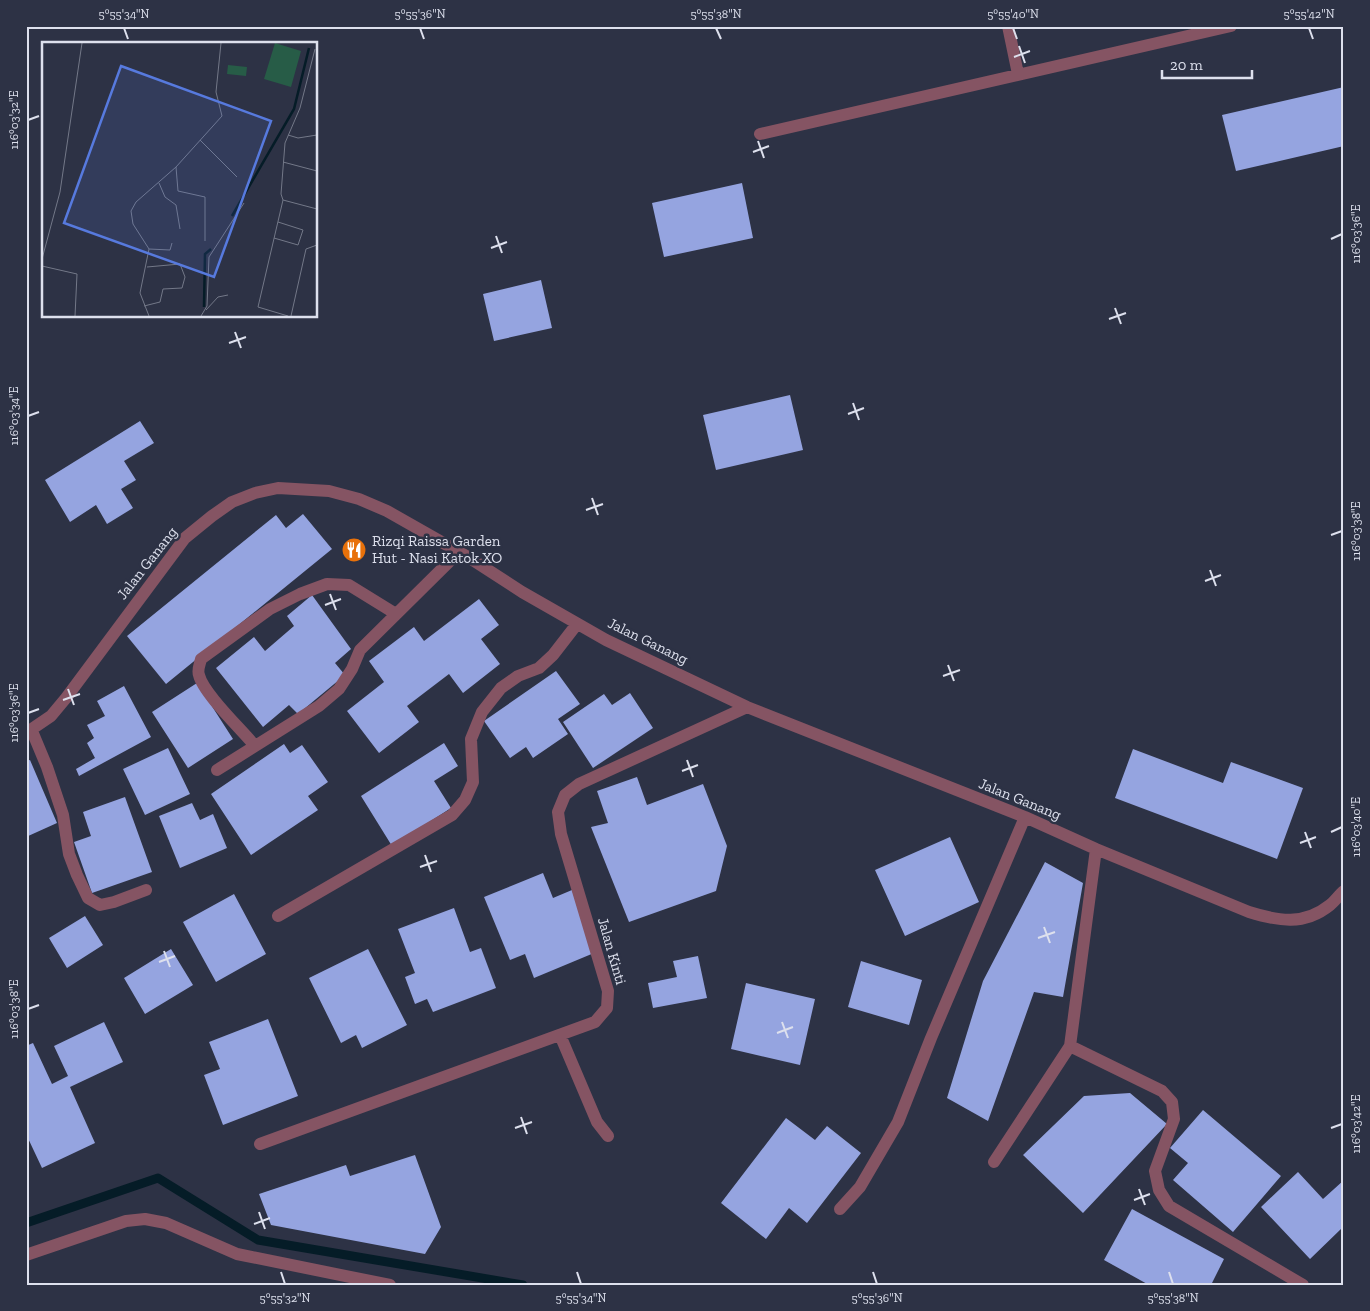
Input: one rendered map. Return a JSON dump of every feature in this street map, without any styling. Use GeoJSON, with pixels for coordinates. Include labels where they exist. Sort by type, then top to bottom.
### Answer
{"type":"FeatureCollection","features":[{"type":"Feature","properties":{"kind":"street"},"geometry":{"type":"LineString","coordinates":[[1008,26],[1018,74]]}},
{"type":"Feature","properties":{"kind":"street"},"geometry":{"type":"LineString","coordinates":[[760,134],[1231,26]]}},
{"type":"Feature","properties":{"kind":"street","name":"Jalan Ganang"},"geometry":{"type":"LineString","coordinates":[[29,732],[52,716],[185,538],[212,516],[232,502],[255,493],[278,488],[329,491],[359,499],[387,511],[606,640],[746,707],[1025,817],[1096,849],[1249,912],[1273,919],[1293,920],[1311,916],[1330,905],[1344,890]]}},
{"type":"Feature","properties":{"kind":"street"},"geometry":{"type":"LineString","coordinates":[[217,770],[319,706],[339,689],[352,669],[360,650],[459,552]]}},
{"type":"Feature","properties":{"kind":"street"},"geometry":{"type":"LineString","coordinates":[[255,746],[203,685],[198,673],[201,659],[270,608],[327,584],[349,585],[396,614]]}},
{"type":"Feature","properties":{"kind":"street"},"geometry":{"type":"LineString","coordinates":[[278,916],[452,815],[465,800],[473,782],[471,739],[482,712],[501,688],[518,676],[539,668],[553,655],[577,624]]}},
{"type":"Feature","properties":{"kind":"street","name":"Jalan Kinti"},"geometry":{"type":"LineString","coordinates":[[260,1144],[595,1022],[607,1008],[608,991],[560,834],[558,812],[566,795],[579,784],[746,707]]}},
{"type":"Feature","properties":{"kind":"street"},"geometry":{"type":"LineString","coordinates":[[29,732],[46,767],[63,815],[69,854],[88,898],[100,905],[146,890]]}},
{"type":"Feature","properties":{"kind":"street"},"geometry":{"type":"LineString","coordinates":[[840,1209],[860,1187],[898,1122],[931,1038],[1025,817]]}},
{"type":"Feature","properties":{"kind":"street"},"geometry":{"type":"LineString","coordinates":[[994,1162],[1070,1046],[1096,849]]}},
{"type":"Feature","properties":{"kind":"street"},"geometry":{"type":"LineString","coordinates":[[560,1035],[593,1114],[608,1136]]}},
{"type":"Feature","properties":{"kind":"street"},"geometry":{"type":"LineString","coordinates":[[1070,1046],[1162,1091],[1172,1102],[1174,1119],[1156,1171],[1159,1190],[1169,1206],[1303,1285]]}},
{"type":"Feature","properties":{"kind":"street"},"geometry":{"type":"LineString","coordinates":[[26,1254],[126,1221],[145,1219],[166,1223],[237,1254],[390,1285]]}},
{"type":"Feature","properties":{"kind":"building"},"geometry":{"type":"Polygon","coordinates":[[[1344,87],[1344,146],[1236,171],[1222,115],[1344,87]]]}},
{"type":"Feature","properties":{"kind":"building"},"geometry":{"type":"Polygon","coordinates":[[[742,183],[753,238],[664,257],[652,203],[742,183]]]}},
{"type":"Feature","properties":{"kind":"building"},"geometry":{"type":"Polygon","coordinates":[[[541,280],[552,328],[494,341],[483,294],[541,280]]]}},
{"type":"Feature","properties":{"kind":"building"},"geometry":{"type":"Polygon","coordinates":[[[790,395],[803,450],[716,470],[703,415],[790,395]]]}},
{"type":"Feature","properties":{"kind":"building"},"geometry":{"type":"Polygon","coordinates":[[[140,421],[154,443],[124,461],[136,480],[121,489],[133,508],[107,524],[96,505],[70,522],[45,480],[140,421]]]}},
{"type":"Feature","properties":{"kind":"building"},"geometry":{"type":"Polygon","coordinates":[[[303,514],[332,549],[166,684],[127,636],[276,515],[286,528],[303,514]]]}},
{"type":"Feature","properties":{"kind":"building"},"geometry":{"type":"Polygon","coordinates":[[[312,595],[351,649],[335,663],[345,675],[298,714],[289,705],[263,727],[216,668],[254,637],[265,651],[294,626],[287,616],[312,595]]]}},
{"type":"Feature","properties":{"kind":"building"},"geometry":{"type":"Polygon","coordinates":[[[479,599],[499,625],[481,639],[500,664],[463,693],[449,674],[407,706],[419,722],[379,753],[347,711],[384,682],[369,661],[414,627],[424,641],[479,599]]]}},
{"type":"Feature","properties":{"kind":"building"},"geometry":{"type":"Polygon","coordinates":[[[556,671],[580,704],[558,719],[568,734],[533,758],[526,747],[510,758],[484,721],[556,671]]]}},
{"type":"Feature","properties":{"kind":"building"},"geometry":{"type":"Polygon","coordinates":[[[197,683],[233,739],[188,768],[152,712],[197,683]]]}},
{"type":"Feature","properties":{"kind":"building"},"geometry":{"type":"Polygon","coordinates":[[[124,686],[151,737],[79,776],[76,769],[95,758],[87,743],[94,738],[87,725],[105,716],[97,701],[124,686]]]}},
{"type":"Feature","properties":{"kind":"building"},"geometry":{"type":"Polygon","coordinates":[[[630,693],[653,728],[593,768],[563,722],[604,694],[612,705],[630,693]]]}},
{"type":"Feature","properties":{"kind":"building"},"geometry":{"type":"Polygon","coordinates":[[[444,743],[458,766],[434,781],[451,808],[392,846],[361,796],[444,743]]]}},
{"type":"Feature","properties":{"kind":"building"},"geometry":{"type":"Polygon","coordinates":[[[284,744],[290,753],[302,745],[328,782],[308,796],[318,810],[251,855],[211,794],[284,744]]]}},
{"type":"Feature","properties":{"kind":"building"},"geometry":{"type":"Polygon","coordinates":[[[168,748],[190,794],[145,815],[123,769],[168,748]]]}},
{"type":"Feature","properties":{"kind":"building"},"geometry":{"type":"Polygon","coordinates":[[[1133,749],[1223,783],[1231,762],[1303,788],[1277,859],[1115,798],[1133,749]]]}},
{"type":"Feature","properties":{"kind":"building"},"geometry":{"type":"Polygon","coordinates":[[[30,760],[57,823],[26,837],[26,761],[30,760]]]}},
{"type":"Feature","properties":{"kind":"building"},"geometry":{"type":"Polygon","coordinates":[[[637,777],[647,805],[703,784],[727,846],[716,891],[629,922],[591,827],[608,823],[597,791],[637,777]]]}},
{"type":"Feature","properties":{"kind":"building"},"geometry":{"type":"Polygon","coordinates":[[[125,797],[152,872],[92,893],[74,842],[91,836],[83,812],[125,797]]]}},
{"type":"Feature","properties":{"kind":"building"},"geometry":{"type":"Polygon","coordinates":[[[192,803],[200,820],[213,814],[227,848],[180,868],[159,816],[192,803]]]}},
{"type":"Feature","properties":{"kind":"building"},"geometry":{"type":"Polygon","coordinates":[[[950,837],[979,902],[905,936],[875,870],[950,837]]]}},
{"type":"Feature","properties":{"kind":"building"},"geometry":{"type":"Polygon","coordinates":[[[1045,862],[1083,883],[1063,997],[1034,992],[988,1121],[947,1098],[983,981],[1045,862]]]}},
{"type":"Feature","properties":{"kind":"building"},"geometry":{"type":"Polygon","coordinates":[[[543,873],[553,898],[572,890],[594,953],[534,978],[525,954],[510,960],[484,897],[543,873]]]}},
{"type":"Feature","properties":{"kind":"building"},"geometry":{"type":"Polygon","coordinates":[[[234,894],[266,954],[216,982],[183,922],[234,894]]]}},
{"type":"Feature","properties":{"kind":"building"},"geometry":{"type":"Polygon","coordinates":[[[454,908],[470,952],[481,948],[496,988],[433,1012],[427,999],[415,1004],[405,977],[415,973],[398,929],[454,908]]]}},
{"type":"Feature","properties":{"kind":"building"},"geometry":{"type":"Polygon","coordinates":[[[85,916],[103,945],[67,968],[49,938],[85,916]]]}},
{"type":"Feature","properties":{"kind":"building"},"geometry":{"type":"Polygon","coordinates":[[[171,949],[193,985],[145,1014],[124,978],[171,949]]]}},
{"type":"Feature","properties":{"kind":"building"},"geometry":{"type":"Polygon","coordinates":[[[368,949],[407,1025],[362,1048],[356,1035],[341,1043],[309,978],[368,949]]]}},
{"type":"Feature","properties":{"kind":"building"},"geometry":{"type":"Polygon","coordinates":[[[698,956],[707,998],[653,1008],[648,983],[677,977],[673,961],[698,956]]]}},
{"type":"Feature","properties":{"kind":"building"},"geometry":{"type":"Polygon","coordinates":[[[861,961],[922,980],[909,1025],[848,1007],[861,961]]]}},
{"type":"Feature","properties":{"kind":"building"},"geometry":{"type":"Polygon","coordinates":[[[746,983],[815,999],[800,1065],[731,1049],[746,983]]]}},
{"type":"Feature","properties":{"kind":"building"},"geometry":{"type":"Polygon","coordinates":[[[268,1019],[298,1096],[223,1125],[204,1075],[220,1069],[209,1042],[268,1019]]]}},
{"type":"Feature","properties":{"kind":"building"},"geometry":{"type":"Polygon","coordinates":[[[104,1022],[123,1062],[70,1087],[95,1143],[42,1168],[26,1134],[26,1046],[33,1043],[52,1084],[68,1076],[54,1046],[104,1022]]]}},
{"type":"Feature","properties":{"kind":"building"},"geometry":{"type":"Polygon","coordinates":[[[1130,1093],[1167,1124],[1083,1213],[1023,1155],[1084,1096],[1130,1093]]]}},
{"type":"Feature","properties":{"kind":"building"},"geometry":{"type":"Polygon","coordinates":[[[1203,1110],[1281,1176],[1233,1232],[1173,1180],[1188,1163],[1170,1148],[1203,1110]]]}},
{"type":"Feature","properties":{"kind":"building"},"geometry":{"type":"Polygon","coordinates":[[[786,1118],[815,1140],[827,1126],[861,1153],[807,1223],[789,1208],[766,1239],[721,1203],[786,1118]]]}},
{"type":"Feature","properties":{"kind":"building"},"geometry":{"type":"Polygon","coordinates":[[[415,1155],[441,1227],[425,1254],[271,1225],[259,1194],[346,1165],[350,1176],[415,1155]]]}},
{"type":"Feature","properties":{"kind":"building"},"geometry":{"type":"Polygon","coordinates":[[[1298,1172],[1323,1199],[1344,1180],[1344,1231],[1341,1229],[1310,1259],[1261,1207],[1298,1172]]]}},
{"type":"Feature","properties":{"kind":"building"},"geometry":{"type":"Polygon","coordinates":[[[1132,1209],[1224,1259],[1211,1285],[1149,1285],[1104,1260],[1132,1209]]]}},
{"type":"Feature","properties":{"kind":"waterway"},"geometry":{"type":"LineString","coordinates":[[26,1223],[158,1178],[258,1240],[523,1285]]}},
{"type":"Feature","properties":{"kind":"place","name":"Rizqi Raissa Garden Hut - Nasi Katok XO"},"geometry":{"type":"Point","coordinates":[354,550]}}]}
